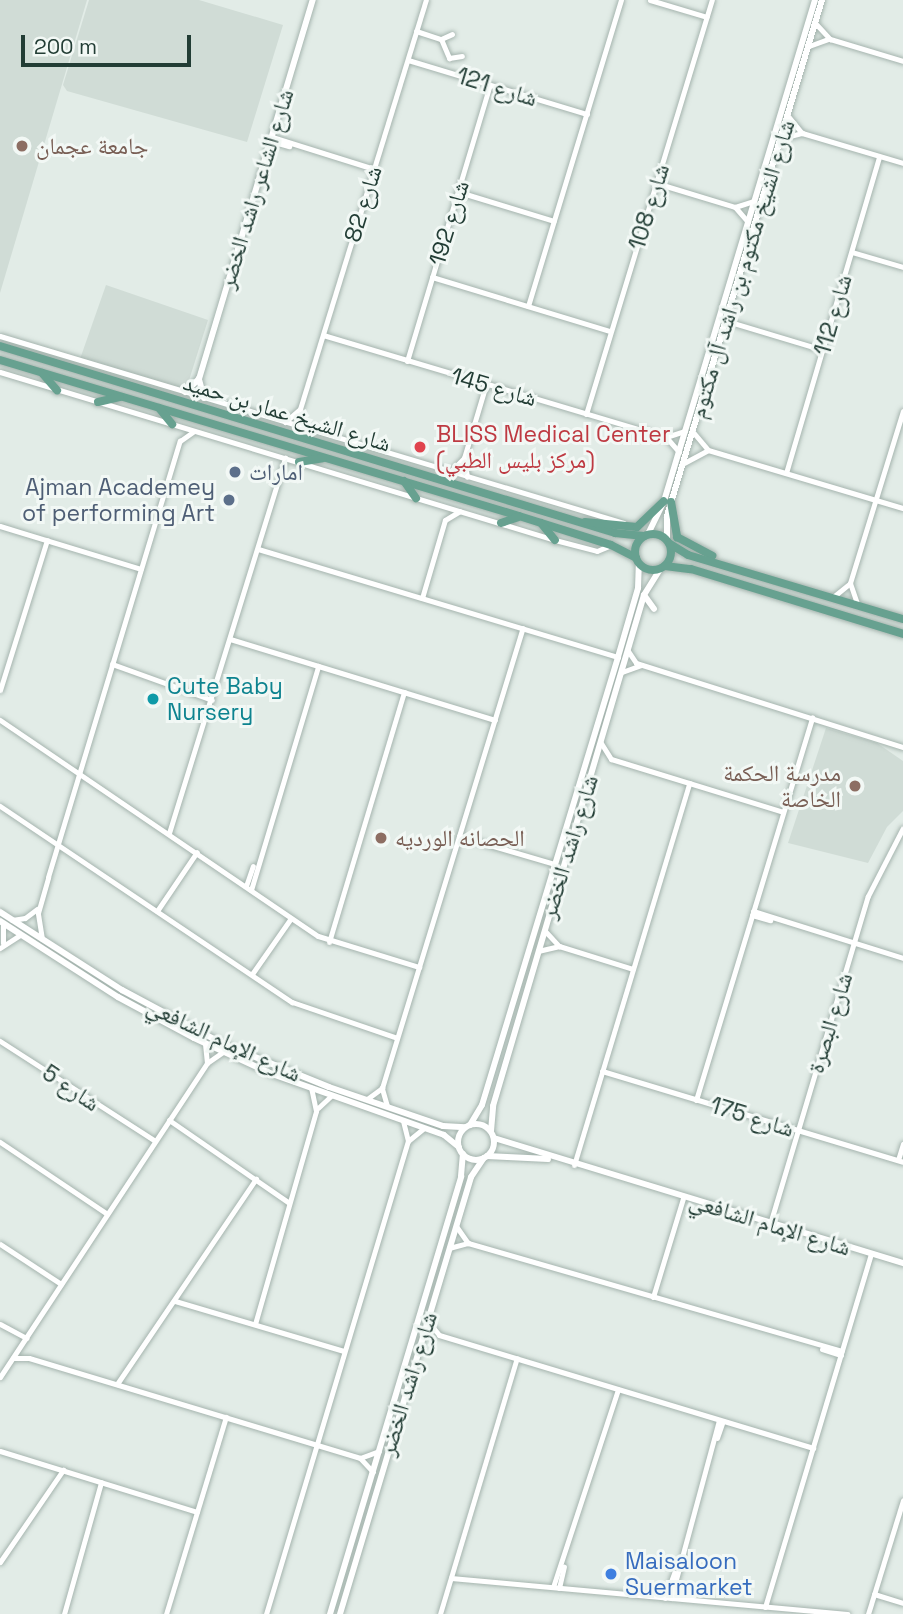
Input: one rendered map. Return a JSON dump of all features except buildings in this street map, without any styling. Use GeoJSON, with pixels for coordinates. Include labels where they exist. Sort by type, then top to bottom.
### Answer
{"type":"FeatureCollection","features":[{"type":"Feature","properties":{"kind":"main road","name":"شارع الشيخ عمار بن حميد"},"geometry":{"type":"LineString","coordinates":[[0,346],[582,522],[646,535]]}},
{"type":"Feature","properties":{"kind":"main road","name":"شارع الشيخ عمار بن حميد"},"geometry":{"type":"LineString","coordinates":[[0,360],[611,545],[637,561]]}},
{"type":"Feature","properties":{"kind":"main road"},"geometry":{"type":"LineString","coordinates":[[40,371],[57,390]]}},
{"type":"Feature","properties":{"kind":"main road"},"geometry":{"type":"LineString","coordinates":[[98,402],[121,396]]}},
{"type":"Feature","properties":{"kind":"main road"},"geometry":{"type":"LineString","coordinates":[[232,406],[234,416]]}},
{"type":"Feature","properties":{"kind":"main road"},"geometry":{"type":"LineString","coordinates":[[159,408],[174,425]]}},
{"type":"Feature","properties":{"kind":"main road"},"geometry":{"type":"LineString","coordinates":[[299,462],[325,457]]}},
{"type":"Feature","properties":{"kind":"main road"},"geometry":{"type":"LineString","coordinates":[[411,470],[420,463]]}},
{"type":"Feature","properties":{"kind":"main road"},"geometry":{"type":"LineString","coordinates":[[404,481],[416,498]]}},
{"type":"Feature","properties":{"kind":"main road"},"geometry":{"type":"LineString","coordinates":[[484,482],[491,494]]}},
{"type":"Feature","properties":{"kind":"main road"},"geometry":{"type":"LineString","coordinates":[[582,522],[637,527],[668,501]]}},
{"type":"Feature","properties":{"kind":"main road"},"geometry":{"type":"LineString","coordinates":[[668,501],[672,526],[681,542],[726,565]]}},
{"type":"Feature","properties":{"kind":"main road"},"geometry":{"type":"LineString","coordinates":[[501,523],[519,516]]}},
{"type":"Feature","properties":{"kind":"main road"},"geometry":{"type":"LineString","coordinates":[[541,523],[555,540]]}},
{"type":"Feature","properties":{"kind":"main road"},"geometry":{"type":"LineString","coordinates":[[903,619],[688,555],[668,541],[646,535],[636,545],[637,561],[649,570],[663,567],[691,569],[903,634]]}},
{"type":"Feature","properties":{"kind":"main road"},"geometry":{"type":"LineString","coordinates":[[663,567],[671,555],[668,541]]}},
{"type":"Feature","properties":{"kind":"street","name":"شارع الشاعر راشد الخضر"},"geometry":{"type":"LineString","coordinates":[[199,379],[313,0]]}},
{"type":"Feature","properties":{"kind":"street","name":"شارع 82"},"geometry":{"type":"LineString","coordinates":[[300,409],[426,0]]}},
{"type":"Feature","properties":{"kind":"street"},"geometry":{"type":"LineString","coordinates":[[528,306],[621,0]]}},
{"type":"Feature","properties":{"kind":"street"},"geometry":{"type":"LineString","coordinates":[[650,0],[707,17]]}},
{"type":"Feature","properties":{"kind":"street","name":"شارع 108"},"geometry":{"type":"LineString","coordinates":[[586,414],[712,0]]}},
{"type":"Feature","properties":{"kind":"street","name":"شارع الشيخ مكتوم بن راشد آل مكتوم"},"geometry":{"type":"LineString","coordinates":[[646,535],[668,501],[683,464],[689,430],[748,222],[815,0]]}},
{"type":"Feature","properties":{"kind":"street","name":"شارع الشيخ مكتوم بن راشد آل مكتوم"},"geometry":{"type":"LineString","coordinates":[[668,541],[668,501],[678,452],[689,430],[727,321],[822,0]]}},
{"type":"Feature","properties":{"kind":"street"},"geometry":{"type":"LineString","coordinates":[[816,23],[831,39],[903,61]]}},
{"type":"Feature","properties":{"kind":"street"},"geometry":{"type":"LineString","coordinates":[[416,32],[441,39],[452,34]]}},
{"type":"Feature","properties":{"kind":"street"},"geometry":{"type":"LineString","coordinates":[[441,39],[449,58],[462,56]]}},
{"type":"Feature","properties":{"kind":"street"},"geometry":{"type":"LineString","coordinates":[[809,46],[831,39]]}},
{"type":"Feature","properties":{"kind":"street","name":"شارع 121"},"geometry":{"type":"LineString","coordinates":[[408,60],[587,114]]}},
{"type":"Feature","properties":{"kind":"street","name":"شارع 192"},"geometry":{"type":"LineString","coordinates":[[407,361],[490,85]]}},
{"type":"Feature","properties":{"kind":"street"},"geometry":{"type":"LineString","coordinates":[[788,116],[802,133]]}},
{"type":"Feature","properties":{"kind":"street"},"geometry":{"type":"LineString","coordinates":[[782,138],[802,133],[903,163]]}},
{"type":"Feature","properties":{"kind":"street"},"geometry":{"type":"LineString","coordinates":[[271,139],[374,170]]}},
{"type":"Feature","properties":{"kind":"street","name":"شارع 112"},"geometry":{"type":"LineString","coordinates":[[786,473],[879,156]]}},
{"type":"Feature","properties":{"kind":"street"},"geometry":{"type":"LineString","coordinates":[[656,183],[735,207],[748,222]]}},
{"type":"Feature","properties":{"kind":"street"},"geometry":{"type":"LineString","coordinates":[[459,192],[554,221]]}},
{"type":"Feature","properties":{"kind":"street"},"geometry":{"type":"LineString","coordinates":[[735,207],[755,200]]}},
{"type":"Feature","properties":{"kind":"street"},"geometry":{"type":"LineString","coordinates":[[852,252],[903,267]]}},
{"type":"Feature","properties":{"kind":"street"},"geometry":{"type":"LineString","coordinates":[[432,277],[610,331]]}},
{"type":"Feature","properties":{"kind":"street"},"geometry":{"type":"LineString","coordinates":[[727,321],[823,350]]}},
{"type":"Feature","properties":{"kind":"street","name":"شارع 145"},"geometry":{"type":"LineString","coordinates":[[323,335],[666,437]]}},
{"type":"Feature","properties":{"kind":"street"},"geometry":{"type":"LineString","coordinates":[[0,337],[637,527]]}},
{"type":"Feature","properties":{"kind":"street"},"geometry":{"type":"LineString","coordinates":[[0,372],[555,540],[597,551],[611,545]]}},
{"type":"Feature","properties":{"kind":"street"},"geometry":{"type":"LineString","coordinates":[[185,392],[199,379],[204,398]]}},
{"type":"Feature","properties":{"kind":"street"},"geometry":{"type":"LineString","coordinates":[[467,477],[464,458],[486,384]]}},
{"type":"Feature","properties":{"kind":"street"},"geometry":{"type":"LineString","coordinates":[[285,422],[300,409],[306,428]]}},
{"type":"Feature","properties":{"kind":"street"},"geometry":{"type":"LineString","coordinates":[[831,598],[850,583],[903,411]]}},
{"type":"Feature","properties":{"kind":"street"},"geometry":{"type":"LineString","coordinates":[[42,939],[39,906],[180,442],[174,425]]}},
{"type":"Feature","properties":{"kind":"street"},"geometry":{"type":"LineString","coordinates":[[678,452],[666,437],[689,430],[708,450]]}},
{"type":"Feature","properties":{"kind":"street"},"geometry":{"type":"LineString","coordinates":[[180,442],[195,431]]}},
{"type":"Feature","properties":{"kind":"street"},"geometry":{"type":"LineString","coordinates":[[683,464],[695,453],[708,450],[903,508]]}},
{"type":"Feature","properties":{"kind":"street"},"geometry":{"type":"LineString","coordinates":[[169,833],[213,698],[285,458]]}},
{"type":"Feature","properties":{"kind":"street"},"geometry":{"type":"LineString","coordinates":[[450,472],[464,458]]}},
{"type":"Feature","properties":{"kind":"street"},"geometry":{"type":"LineString","coordinates":[[422,597],[445,520],[438,504]]}},
{"type":"Feature","properties":{"kind":"street"},"geometry":{"type":"LineString","coordinates":[[445,520],[460,511]]}},
{"type":"Feature","properties":{"kind":"street"},"geometry":{"type":"LineString","coordinates":[[0,527],[141,569]]}},
{"type":"Feature","properties":{"kind":"street"},"geometry":{"type":"LineString","coordinates":[[0,691],[47,540]]}},
{"type":"Feature","properties":{"kind":"street"},"geometry":{"type":"LineString","coordinates":[[258,549],[618,657]]}},
{"type":"Feature","properties":{"kind":"street","name":"شارع راشد الخضر"},"geometry":{"type":"LineString","coordinates":[[467,1126],[482,1105],[618,657],[638,588],[637,561]]}},
{"type":"Feature","properties":{"kind":"street","name":"شارع راشد الخضر"},"geometry":{"type":"LineString","coordinates":[[491,1130],[493,1106],[644,596],[663,567]]}},
{"type":"Feature","properties":{"kind":"street"},"geometry":{"type":"LineString","coordinates":[[850,583],[858,606]]}},
{"type":"Feature","properties":{"kind":"street"},"geometry":{"type":"LineString","coordinates":[[644,596],[654,609]]}},
{"type":"Feature","properties":{"kind":"street"},"geometry":{"type":"LineString","coordinates":[[387,1106],[382,1088],[523,628]]}},
{"type":"Feature","properties":{"kind":"street"},"geometry":{"type":"LineString","coordinates":[[230,639],[495,720]]}},
{"type":"Feature","properties":{"kind":"street"},"geometry":{"type":"LineString","coordinates":[[628,651],[642,665],[903,747]]}},
{"type":"Feature","properties":{"kind":"street"},"geometry":{"type":"LineString","coordinates":[[248,888],[316,665]]}},
{"type":"Feature","properties":{"kind":"street"},"geometry":{"type":"LineString","coordinates":[[622,672],[642,665]]}},
{"type":"Feature","properties":{"kind":"street"},"geometry":{"type":"LineString","coordinates":[[111,667],[213,698]]}},
{"type":"Feature","properties":{"kind":"street"},"geometry":{"type":"LineString","coordinates":[[329,942],[404,692]]}},
{"type":"Feature","properties":{"kind":"street"},"geometry":{"type":"LineString","coordinates":[[696,1100],[812,717]]}},
{"type":"Feature","properties":{"kind":"street"},"geometry":{"type":"LineString","coordinates":[[0,720],[329,942],[419,967]]}},
{"type":"Feature","properties":{"kind":"street"},"geometry":{"type":"LineString","coordinates":[[601,743],[611,759]]}},
{"type":"Feature","properties":{"kind":"street"},"geometry":{"type":"LineString","coordinates":[[593,766],[611,759],[783,812]]}},
{"type":"Feature","properties":{"kind":"street"},"geometry":{"type":"LineString","coordinates":[[574,1165],[689,783]]}},
{"type":"Feature","properties":{"kind":"street"},"geometry":{"type":"LineString","coordinates":[[0,806],[309,1011],[397,1038]]}},
{"type":"Feature","properties":{"kind":"street","name":"شارع البصرة"},"geometry":{"type":"LineString","coordinates":[[770,1223],[873,882],[903,828]]}},
{"type":"Feature","properties":{"kind":"street"},"geometry":{"type":"LineString","coordinates":[[459,836],[555,864]]}},
{"type":"Feature","properties":{"kind":"street"},"geometry":{"type":"LineString","coordinates":[[157,911],[197,852]]}},
{"type":"Feature","properties":{"kind":"street"},"geometry":{"type":"LineString","coordinates":[[12,920],[30,915],[39,906]]}},
{"type":"Feature","properties":{"kind":"street","name":"شارع الإمام الشافعي"},"geometry":{"type":"LineString","coordinates":[[0,912],[197,1031],[275,1067],[447,1128],[467,1126]]}},
{"type":"Feature","properties":{"kind":"street"},"geometry":{"type":"LineString","coordinates":[[752,913],[903,958]]}},
{"type":"Feature","properties":{"kind":"street"},"geometry":{"type":"LineString","coordinates":[[252,974],[291,918]]}},
{"type":"Feature","properties":{"kind":"street"},"geometry":{"type":"LineString","coordinates":[[1,945],[2,922]]}},
{"type":"Feature","properties":{"kind":"street","name":"شارع الإمام الشافعي"},"geometry":{"type":"LineString","coordinates":[[2,922],[127,1002],[205,1044],[311,1088],[423,1129],[459,1147]]}},
{"type":"Feature","properties":{"kind":"street"},"geometry":{"type":"LineString","coordinates":[[544,930],[559,947]]}},
{"type":"Feature","properties":{"kind":"street"},"geometry":{"type":"LineString","coordinates":[[1,945],[20,934]]}},
{"type":"Feature","properties":{"kind":"street"},"geometry":{"type":"LineString","coordinates":[[538,951],[559,947],[633,969]]}},
{"type":"Feature","properties":{"kind":"street","name":"شارع 5"},"geometry":{"type":"LineString","coordinates":[[0,1041],[154,1144]]}},
{"type":"Feature","properties":{"kind":"street"},"geometry":{"type":"LineString","coordinates":[[205,1044],[207,1063]]}},
{"type":"Feature","properties":{"kind":"street"},"geometry":{"type":"LineString","coordinates":[[0,1377],[207,1063],[223,1052]]}},
{"type":"Feature","properties":{"kind":"street","name":"شارع 175"},"geometry":{"type":"LineString","coordinates":[[602,1072],[901,1161]]}},
{"type":"Feature","properties":{"kind":"street"},"geometry":{"type":"LineString","coordinates":[[311,1088],[316,1111]]}},
{"type":"Feature","properties":{"kind":"street"},"geometry":{"type":"LineString","coordinates":[[367,1099],[382,1088]]}},
{"type":"Feature","properties":{"kind":"street"},"geometry":{"type":"LineString","coordinates":[[252,1323],[316,1111],[332,1095]]}},
{"type":"Feature","properties":{"kind":"street"},"geometry":{"type":"LineString","coordinates":[[267,1614],[408,1141],[402,1121]]}},
{"type":"Feature","properties":{"kind":"street"},"geometry":{"type":"LineString","coordinates":[[168,1122],[289,1200]]}},
{"type":"Feature","properties":{"kind":"street"},"geometry":{"type":"LineString","coordinates":[[479,1124],[491,1130],[494,1138],[486,1157],[463,1154],[459,1147],[467,1126],[479,1124]]}},
{"type":"Feature","properties":{"kind":"street"},"geometry":{"type":"LineString","coordinates":[[408,1141],[423,1129]]}},
{"type":"Feature","properties":{"kind":"street","name":"شارع الإمام الشافعي"},"geometry":{"type":"LineString","coordinates":[[494,1138],[557,1160],[903,1263]]}},
{"type":"Feature","properties":{"kind":"street"},"geometry":{"type":"LineString","coordinates":[[0,1142],[107,1214]]}},
{"type":"Feature","properties":{"kind":"street"},"geometry":{"type":"LineString","coordinates":[[901,1161],[903,1144]]}},
{"type":"Feature","properties":{"kind":"street","name":"شارع راشد الخضر"},"geometry":{"type":"LineString","coordinates":[[330,1614],[461,1176],[463,1154]]}},
{"type":"Feature","properties":{"kind":"street","name":"شارع راشد الخضر"},"geometry":{"type":"LineString","coordinates":[[340,1614],[448,1248],[471,1177],[486,1157]]}},
{"type":"Feature","properties":{"kind":"street","name":"شارع الإمام الشافعي"},"geometry":{"type":"LineString","coordinates":[[486,1157],[557,1160]]}},
{"type":"Feature","properties":{"kind":"street"},"geometry":{"type":"LineString","coordinates":[[120,1385],[254,1178]]}},
{"type":"Feature","properties":{"kind":"street"},"geometry":{"type":"LineString","coordinates":[[653,1297],[683,1198]]}},
{"type":"Feature","properties":{"kind":"street"},"geometry":{"type":"LineString","coordinates":[[456,1226],[468,1243]]}},
{"type":"Feature","properties":{"kind":"street"},"geometry":{"type":"LineString","coordinates":[[448,1248],[468,1243],[841,1353]]}},
{"type":"Feature","properties":{"kind":"street"},"geometry":{"type":"LineString","coordinates":[[0,1244],[61,1284]]}},
{"type":"Feature","properties":{"kind":"street"},"geometry":{"type":"LineString","coordinates":[[765,1607],[871,1254]]}},
{"type":"Feature","properties":{"kind":"street"},"geometry":{"type":"LineString","coordinates":[[175,1301],[344,1351]]}},
{"type":"Feature","properties":{"kind":"street"},"geometry":{"type":"LineString","coordinates":[[427,1318],[439,1335]]}},
{"type":"Feature","properties":{"kind":"street"},"geometry":{"type":"LineString","coordinates":[[0,1324],[24,1341]]}},
{"type":"Feature","properties":{"kind":"street"},"geometry":{"type":"LineString","coordinates":[[420,1341],[439,1335],[813,1448]]}},
{"type":"Feature","properties":{"kind":"street"},"geometry":{"type":"LineString","coordinates":[[18,1349],[29,1357],[360,1458],[373,1472]]}},
{"type":"Feature","properties":{"kind":"street"},"geometry":{"type":"LineString","coordinates":[[13,1358],[29,1357]]}},
{"type":"Feature","properties":{"kind":"street"},"geometry":{"type":"LineString","coordinates":[[440,1614],[517,1359]]}},
{"type":"Feature","properties":{"kind":"street"},"geometry":{"type":"LineString","coordinates":[[556,1588],[616,1389]]}},
{"type":"Feature","properties":{"kind":"street"},"geometry":{"type":"LineString","coordinates":[[166,1614],[226,1417]]}},
{"type":"Feature","properties":{"kind":"street"},"geometry":{"type":"LineString","coordinates":[[668,1598],[721,1420]]}},
{"type":"Feature","properties":{"kind":"street"},"geometry":{"type":"LineString","coordinates":[[0,1451],[198,1510]]}},
{"type":"Feature","properties":{"kind":"street"},"geometry":{"type":"LineString","coordinates":[[360,1458],[379,1451]]}},
{"type":"Feature","properties":{"kind":"street"},"geometry":{"type":"LineString","coordinates":[[0,1562],[60,1469]]}},
{"type":"Feature","properties":{"kind":"street"},"geometry":{"type":"LineString","coordinates":[[64,1614],[104,1483]]}},
{"type":"Feature","properties":{"kind":"street"},"geometry":{"type":"LineString","coordinates":[[868,1614],[903,1500]]}},
{"type":"Feature","properties":{"kind":"street"},"geometry":{"type":"LineString","coordinates":[[451,1578],[847,1614]]}},
{"type":"Feature","properties":{"kind":"street"},"geometry":{"type":"LineString","coordinates":[[874,1594],[903,1603]]}},
{"type":"Feature","properties":{"kind":"shaded area","name":"جامعة عجمان"},"geometry":{"type":"Polygon","coordinates":[[[0,0],[87,0],[0,293],[0,0]]]}},
{"type":"Feature","properties":{"kind":"shaded area"},"geometry":{"type":"Polygon","coordinates":[[[89,0],[199,0],[283,25],[247,142],[67,91],[63,85],[89,0]]]}},
{"type":"Feature","properties":{"kind":"shaded area"},"geometry":{"type":"Polygon","coordinates":[[[106,285],[208,320],[185,393],[80,359],[106,285]]]}},
{"type":"Feature","properties":{"kind":"shaded area","name":"مدرسة الحكمة الخاصة"},"geometry":{"type":"Polygon","coordinates":[[[826,728],[877,743],[903,761],[903,811],[887,827],[868,863],[788,843],[826,728]]]}},
{"type":"Feature","properties":{"kind":"place","name":"جامعة عجمان"},"geometry":{"type":"Point","coordinates":[22,146]}},
{"type":"Feature","properties":{"kind":"place","name":"BLISS Medical Center (مركز بليس الطبي)"},"geometry":{"type":"Point","coordinates":[420,447]}},
{"type":"Feature","properties":{"kind":"place","name":"امارات"},"geometry":{"type":"Point","coordinates":[235,472]}},
{"type":"Feature","properties":{"kind":"place","name":"Ajman Academey of performing Art"},"geometry":{"type":"Point","coordinates":[229,500]}},
{"type":"Feature","properties":{"kind":"place","name":"Cute Baby Nursery"},"geometry":{"type":"Point","coordinates":[153,699]}},
{"type":"Feature","properties":{"kind":"place","name":"مدرسة الحكمة الخاصة"},"geometry":{"type":"Point","coordinates":[855,786]}},
{"type":"Feature","properties":{"kind":"place","name":"الحصانه الورديه"},"geometry":{"type":"Point","coordinates":[381,838]}},
{"type":"Feature","properties":{"kind":"place","name":"Maisaloon Suermarket"},"geometry":{"type":"Point","coordinates":[611,1574]}}]}
